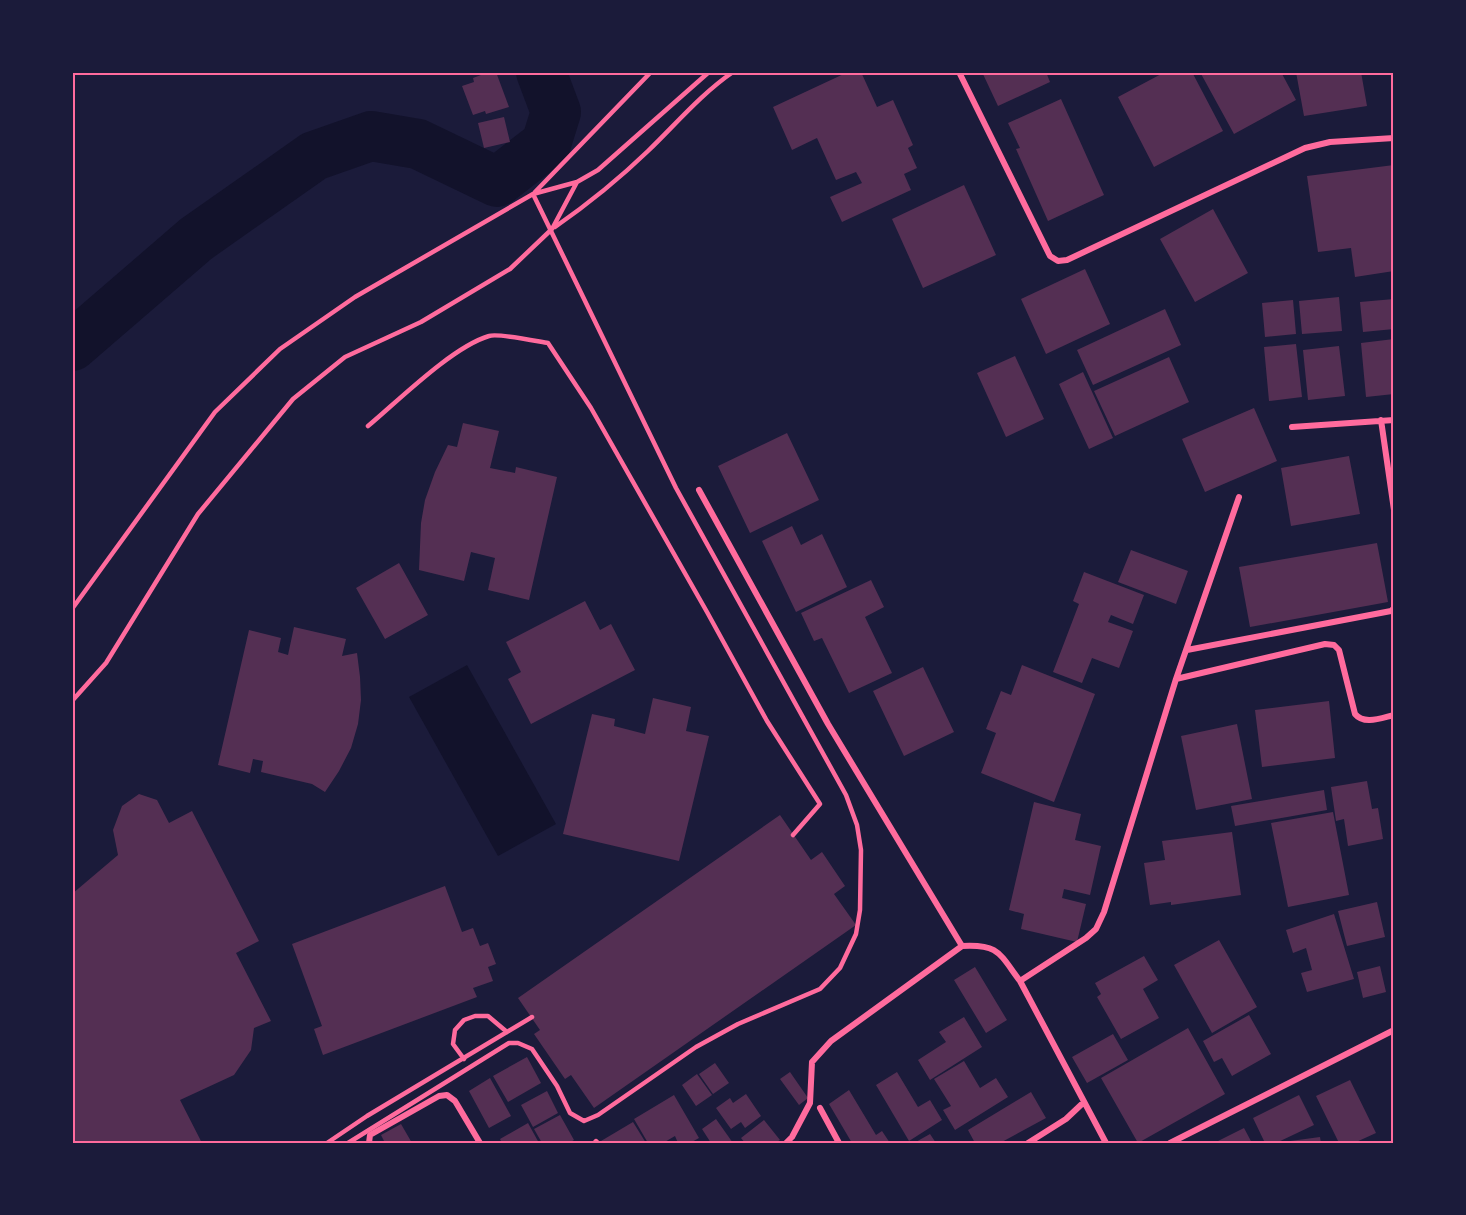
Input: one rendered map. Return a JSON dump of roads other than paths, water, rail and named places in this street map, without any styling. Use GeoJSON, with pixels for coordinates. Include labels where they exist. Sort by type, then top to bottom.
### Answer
{"type":"FeatureCollection","features":[{"type":"Feature","properties":{"kind":"street"},"geometry":{"type":"LineString","coordinates":[[960,72],[1050,256],[1058,261],[1067,260],[1305,148],[1330,142],[1394,138]]}},
{"type":"Feature","properties":{"kind":"street"},"geometry":{"type":"LineString","coordinates":[[1381,420],[1394,510]]}},
{"type":"Feature","properties":{"kind":"street"},"geometry":{"type":"LineString","coordinates":[[1292,427],[1394,420]]}},
{"type":"Feature","properties":{"kind":"street"},"geometry":{"type":"LineString","coordinates":[[699,490],[828,724],[962,946]]}},
{"type":"Feature","properties":{"kind":"street"},"geometry":{"type":"LineString","coordinates":[[1020,981],[1086,938],[1096,929],[1104,912],[1176,679],[1239,497]]}},
{"type":"Feature","properties":{"kind":"street"},"geometry":{"type":"LineString","coordinates":[[1187,650],[1391,611],[1394,608]]}},
{"type":"Feature","properties":{"kind":"street"},"geometry":{"type":"LineString","coordinates":[[1176,679],[1325,644],[1334,645],[1339,650],[1355,714],[1367,721],[1394,715]]}},
{"type":"Feature","properties":{"kind":"street"},"geometry":{"type":"LineString","coordinates":[[786,1143],[810,1103],[812,1062],[831,1041],[962,946],[982,945],[994,948],[1020,981],[1106,1143]]}},
{"type":"Feature","properties":{"kind":"street"},"geometry":{"type":"LineString","coordinates":[[1170,1143],[1394,1030]]}},
{"type":"Feature","properties":{"kind":"street"},"geometry":{"type":"LineString","coordinates":[[369,1143],[370,1135],[440,1096],[447,1095],[455,1101],[480,1143]]}},
{"type":"Feature","properties":{"kind":"street"},"geometry":{"type":"LineString","coordinates":[[1028,1143],[1066,1119],[1084,1102]]}},
{"type":"Feature","properties":{"kind":"street"},"geometry":{"type":"LineString","coordinates":[[820,1108],[840,1143]]}},
{"type":"Feature","properties":{"kind":"lane"},"geometry":{"type":"LineString","coordinates":[[533,194],[651,72]]}},
{"type":"Feature","properties":{"kind":"lane"},"geometry":{"type":"LineString","coordinates":[[72,609],[215,412],[280,349],[355,297],[533,194],[577,182],[598,170],[709,72]]}},
{"type":"Feature","properties":{"kind":"lane"},"geometry":{"type":"LineString","coordinates":[[72,701],[106,663],[198,514],[293,399],[345,357],[421,322],[510,269],[552,229],[586,205],[646,153],[716,84],[733,72]]}},
{"type":"Feature","properties":{"kind":"lane"},"geometry":{"type":"LineString","coordinates":[[552,229],[577,182]]}},
{"type":"Feature","properties":{"kind":"lane"},"geometry":{"type":"LineString","coordinates":[[348,1143],[509,1043],[518,1043],[532,1049],[557,1086],[570,1113],[584,1121],[598,1115],[696,1047],[738,1024],[820,989],[840,968],[856,934],[860,910],[861,850],[846,795],[676,488],[581,297],[552,229],[533,194]]}},
{"type":"Feature","properties":{"kind":"lane"},"geometry":{"type":"LineString","coordinates":[[368,426],[438,367],[490,335],[548,343],[591,408],[767,721],[820,804],[793,835]]}},
{"type":"Feature","properties":{"kind":"lane"},"geometry":{"type":"LineString","coordinates":[[464,1059],[453,1044],[455,1030],[464,1020],[475,1016],[488,1016],[507,1032]]}},
{"type":"Feature","properties":{"kind":"lane"},"geometry":{"type":"LineString","coordinates":[[327,1143],[367,1116],[532,1017]]}},
{"type":"Feature","properties":{"kind":"waterway"},"geometry":{"type":"LineString","coordinates":[[72,346],[196,239],[314,156],[371,136],[418,144],[497,182],[546,144],[556,112],[541,72]]}}]}
